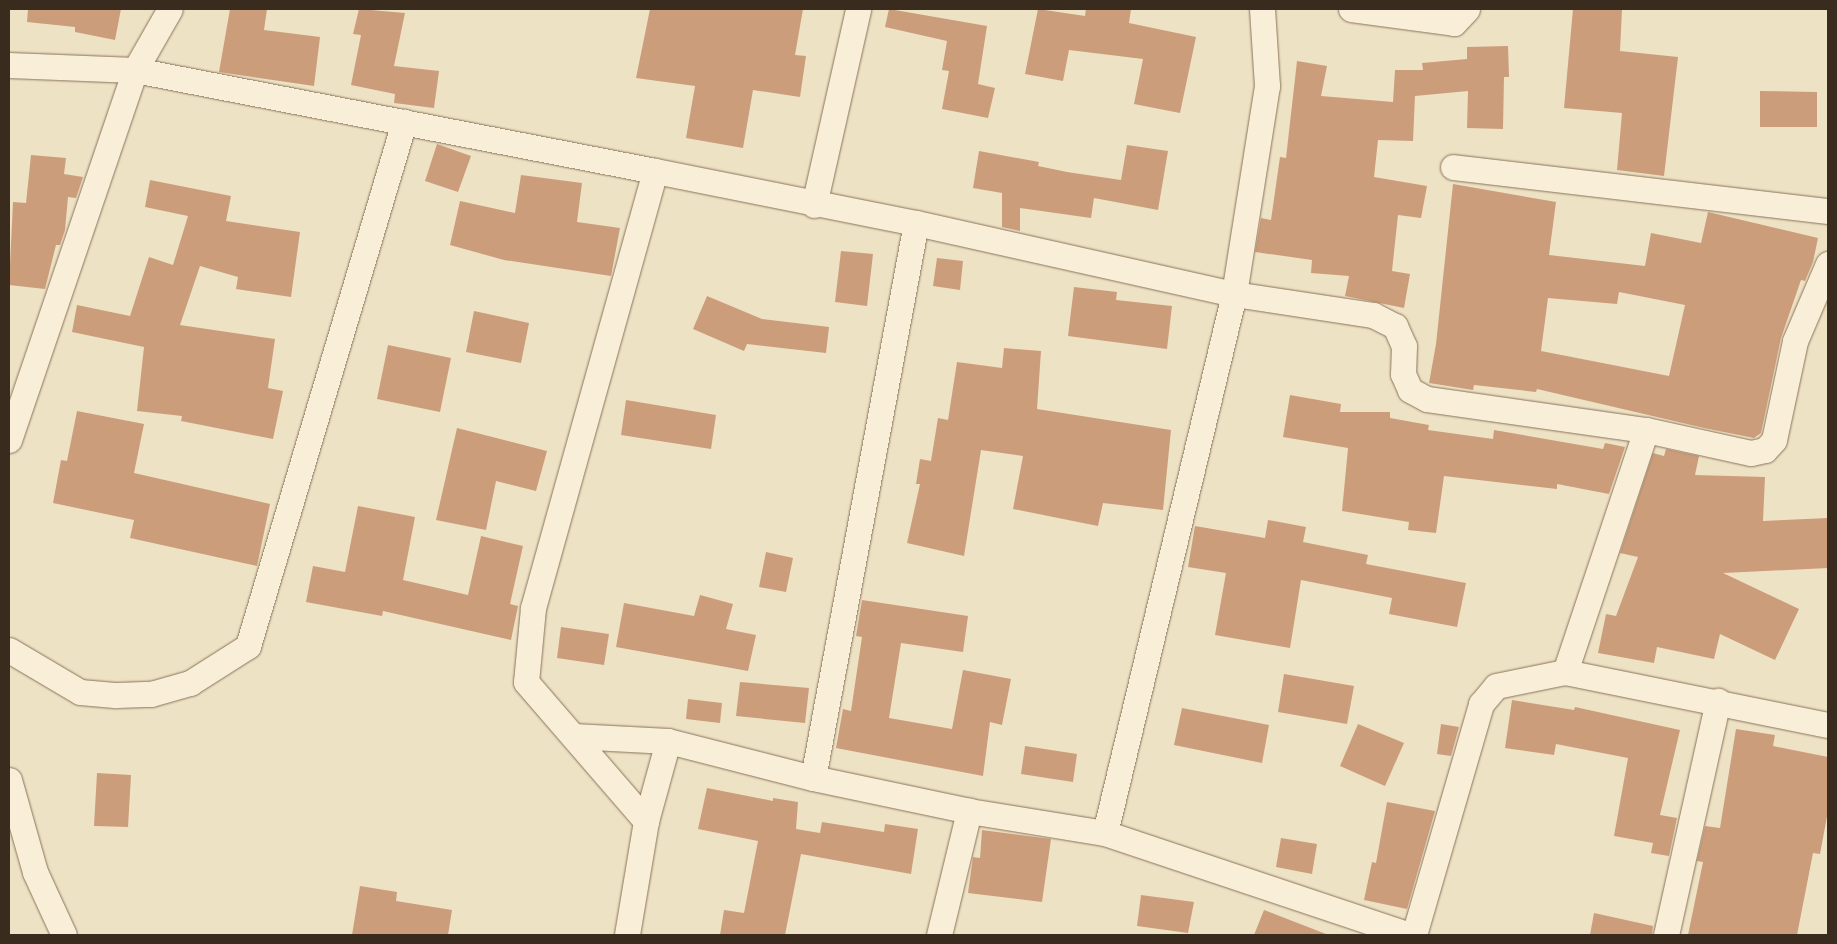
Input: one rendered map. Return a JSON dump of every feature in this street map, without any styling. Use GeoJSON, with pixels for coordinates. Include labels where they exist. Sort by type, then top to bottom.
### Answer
{"type":"FeatureCollection","features":[{"type":"Feature","properties":{"kind":"street"},"geometry":{"type":"LineString","coordinates":[[9,440],[135,70],[170,9]]}},
{"type":"Feature","properties":{"kind":"street"},"geometry":{"type":"LineString","coordinates":[[814,205],[858,9]]}},
{"type":"Feature","properties":{"kind":"street"},"geometry":{"type":"LineString","coordinates":[[1106,833],[1234,294],[1267,86],[1262,9]]}},
{"type":"Feature","properties":{"kind":"street"},"geometry":{"type":"LineString","coordinates":[[1351,9],[1454,23],[1467,9]]}},
{"type":"Feature","properties":{"kind":"street"},"geometry":{"type":"LineString","coordinates":[[9,65],[135,70],[655,171],[814,205],[916,223],[1234,294],[1373,315],[1395,326],[1404,346],[1403,374],[1410,390],[1427,399],[1646,430],[1751,453],[1765,450],[1774,440],[1795,341],[1828,264]]}},
{"type":"Feature","properties":{"kind":"street"},"geometry":{"type":"LineString","coordinates":[[9,650],[80,692],[117,695],[151,694],[190,683],[248,646],[404,122]]}},
{"type":"Feature","properties":{"kind":"street"},"geometry":{"type":"LineString","coordinates":[[1453,167],[1828,211]]}},
{"type":"Feature","properties":{"kind":"street"},"geometry":{"type":"LineString","coordinates":[[646,821],[526,682],[533,608],[655,171]]}},
{"type":"Feature","properties":{"kind":"street"},"geometry":{"type":"LineString","coordinates":[[813,778],[916,223]]}},
{"type":"Feature","properties":{"kind":"street"},"geometry":{"type":"LineString","coordinates":[[1565,672],[1646,430]]}},
{"type":"Feature","properties":{"kind":"street"},"geometry":{"type":"LineString","coordinates":[[1414,935],[1482,704],[1496,686],[1565,672],[1718,701],[1828,725]]}},
{"type":"Feature","properties":{"kind":"street"},"geometry":{"type":"LineString","coordinates":[[1666,935],[1718,701]]}},
{"type":"Feature","properties":{"kind":"street"},"geometry":{"type":"LineString","coordinates":[[573,736],[668,741],[813,778],[969,811],[1106,833],[1410,935]]}},
{"type":"Feature","properties":{"kind":"street"},"geometry":{"type":"LineString","coordinates":[[627,935],[646,821],[668,741]]}},
{"type":"Feature","properties":{"kind":"street"},"geometry":{"type":"LineString","coordinates":[[9,780],[35,872],[64,935]]}},
{"type":"Feature","properties":{"kind":"street"},"geometry":{"type":"LineString","coordinates":[[939,935],[969,811]]}},
{"type":"Feature","properties":{"kind":"building"},"geometry":{"type":"Polygon","coordinates":[[[28,9],[121,9],[115,40],[75,32],[75,27],[27,22],[28,9]]]}},
{"type":"Feature","properties":{"kind":"building"},"geometry":{"type":"Polygon","coordinates":[[[230,9],[267,9],[264,30],[320,37],[314,86],[219,72],[230,9]]]}},
{"type":"Feature","properties":{"kind":"building"},"geometry":{"type":"Polygon","coordinates":[[[359,9],[405,13],[394,66],[439,71],[434,108],[394,103],[395,94],[351,85],[361,35],[353,34],[359,9]]]}},
{"type":"Feature","properties":{"kind":"building"},"geometry":{"type":"Polygon","coordinates":[[[650,9],[803,9],[795,55],[806,56],[800,97],[753,90],[743,148],[686,138],[695,86],[636,78],[650,9]]]}},
{"type":"Feature","properties":{"kind":"building"},"geometry":{"type":"Polygon","coordinates":[[[889,9],[987,26],[978,84],[995,88],[988,118],[942,109],[949,71],[942,70],[947,41],[885,27],[889,9]]]}},
{"type":"Feature","properties":{"kind":"building"},"geometry":{"type":"Polygon","coordinates":[[[1038,9],[1085,16],[1086,9],[1131,9],[1129,23],[1196,37],[1180,113],[1134,104],[1143,59],[1069,50],[1063,81],[1025,74],[1038,9]]]}},
{"type":"Feature","properties":{"kind":"building"},"geometry":{"type":"Polygon","coordinates":[[[1573,9],[1622,9],[1620,51],[1678,57],[1664,176],[1617,170],[1622,113],[1564,108],[1573,9]]]}},
{"type":"Feature","properties":{"kind":"building"},"geometry":{"type":"Polygon","coordinates":[[[1508,46],[1509,77],[1504,77],[1503,129],[1467,128],[1468,91],[1415,96],[1413,141],[1378,140],[1374,177],[1427,186],[1421,218],[1398,215],[1392,271],[1410,274],[1404,308],[1345,296],[1349,276],[1311,273],[1312,260],[1255,252],[1261,218],[1271,220],[1280,157],[1286,158],[1297,61],[1327,66],[1321,96],[1393,102],[1395,70],[1423,70],[1422,63],[1467,59],[1467,47],[1508,46]]]}},
{"type":"Feature","properties":{"kind":"building"},"geometry":{"type":"Polygon","coordinates":[[[1760,91],[1817,92],[1817,127],[1760,127],[1760,91]]]}},
{"type":"Feature","properties":{"kind":"building"},"geometry":{"type":"Polygon","coordinates":[[[437,144],[471,156],[458,192],[425,181],[437,144]]]}},
{"type":"Feature","properties":{"kind":"building"},"geometry":{"type":"Polygon","coordinates":[[[1127,145],[1168,151],[1158,210],[1094,198],[1091,218],[1020,208],[1020,231],[1002,227],[1002,193],[973,188],[979,151],[1039,162],[1038,166],[1067,172],[1121,180],[1127,145]]]}},
{"type":"Feature","properties":{"kind":"building"},"geometry":{"type":"Polygon","coordinates":[[[31,155],[66,158],[64,174],[83,177],[76,198],[68,197],[65,230],[60,245],[56,245],[45,289],[9,285],[13,202],[26,203],[31,155]]]}},
{"type":"Feature","properties":{"kind":"building"},"geometry":{"type":"Polygon","coordinates":[[[521,175],[582,183],[577,222],[620,228],[611,276],[504,260],[450,245],[460,201],[515,213],[521,175]]]}},
{"type":"Feature","properties":{"kind":"building"},"geometry":{"type":"Polygon","coordinates":[[[150,180],[231,196],[226,221],[300,232],[291,297],[236,289],[238,277],[200,266],[180,325],[275,339],[268,388],[283,391],[273,439],[181,421],[182,416],[137,411],[144,347],[72,332],[77,305],[130,316],[149,257],[173,265],[188,216],[145,207],[150,180]]]}},
{"type":"Feature","properties":{"kind":"building"},"geometry":{"type":"Polygon","coordinates":[[[1453,184],[1556,202],[1549,255],[1645,266],[1651,233],[1701,243],[1708,212],[1818,238],[1813,262],[1805,281],[1801,280],[1781,338],[1761,433],[1754,438],[1537,389],[1536,392],[1474,385],[1473,390],[1429,383],[1436,344],[1453,184]],[[1619,292],[1617,304],[1548,298],[1541,351],[1669,376],[1685,305],[1619,292]]]}},
{"type":"Feature","properties":{"kind":"building"},"geometry":{"type":"Polygon","coordinates":[[[841,251],[873,254],[867,306],[835,302],[841,251]]]}},
{"type":"Feature","properties":{"kind":"building"},"geometry":{"type":"Polygon","coordinates":[[[937,258],[963,261],[960,290],[933,286],[937,258]]]}},
{"type":"Feature","properties":{"kind":"building"},"geometry":{"type":"Polygon","coordinates":[[[1074,287],[1117,292],[1116,300],[1172,306],[1167,349],[1068,336],[1074,287]]]}},
{"type":"Feature","properties":{"kind":"building"},"geometry":{"type":"Polygon","coordinates":[[[707,296],[762,319],[829,327],[826,353],[747,344],[744,351],[693,329],[707,296]]]}},
{"type":"Feature","properties":{"kind":"building"},"geometry":{"type":"Polygon","coordinates":[[[474,311],[529,323],[521,363],[466,352],[474,311]]]}},
{"type":"Feature","properties":{"kind":"building"},"geometry":{"type":"Polygon","coordinates":[[[388,345],[451,358],[440,412],[377,399],[388,345]]]}},
{"type":"Feature","properties":{"kind":"building"},"geometry":{"type":"Polygon","coordinates":[[[1004,348],[1041,351],[1037,409],[1171,430],[1163,510],[1103,503],[1098,526],[1013,509],[1023,456],[981,450],[964,556],[907,543],[920,484],[916,484],[920,459],[931,461],[938,418],[948,420],[957,362],[1002,368],[1004,348]]]}},
{"type":"Feature","properties":{"kind":"building"},"geometry":{"type":"Polygon","coordinates":[[[1290,395],[1341,404],[1340,412],[1390,412],[1390,418],[1429,425],[1428,430],[1493,439],[1494,430],[1603,449],[1605,443],[1625,447],[1609,494],[1557,484],[1557,489],[1444,476],[1436,533],[1408,530],[1409,522],[1342,511],[1348,448],[1283,437],[1290,395]]]}},
{"type":"Feature","properties":{"kind":"building"},"geometry":{"type":"Polygon","coordinates":[[[626,400],[716,415],[711,449],[621,435],[626,400]]]}},
{"type":"Feature","properties":{"kind":"building"},"geometry":{"type":"Polygon","coordinates":[[[77,411],[144,424],[134,473],[270,504],[257,566],[130,538],[134,520],[53,503],[61,460],[67,461],[77,411]]]}},
{"type":"Feature","properties":{"kind":"building"},"geometry":{"type":"Polygon","coordinates":[[[457,428],[547,451],[536,491],[496,481],[486,530],[436,520],[457,428]]]}},
{"type":"Feature","properties":{"kind":"building"},"geometry":{"type":"Polygon","coordinates":[[[1666,449],[1699,456],[1695,475],[1765,477],[1763,521],[1828,518],[1828,568],[1723,573],[1799,609],[1775,660],[1720,634],[1714,659],[1657,647],[1654,663],[1598,653],[1606,614],[1616,616],[1638,557],[1620,553],[1653,453],[1664,456],[1666,449]]]}},
{"type":"Feature","properties":{"kind":"building"},"geometry":{"type":"Polygon","coordinates":[[[358,506],[415,517],[403,580],[468,595],[481,536],[523,546],[510,604],[518,606],[511,640],[383,611],[382,616],[306,602],[313,566],[345,572],[358,506]]]}},
{"type":"Feature","properties":{"kind":"building"},"geometry":{"type":"Polygon","coordinates":[[[1268,520],[1306,527],[1303,542],[1368,555],[1366,564],[1466,583],[1457,627],[1389,614],[1392,598],[1301,580],[1290,648],[1215,635],[1226,573],[1188,567],[1195,526],[1265,538],[1268,520]]]}},
{"type":"Feature","properties":{"kind":"building"},"geometry":{"type":"Polygon","coordinates":[[[766,552],[793,558],[786,592],[759,587],[766,552]]]}},
{"type":"Feature","properties":{"kind":"building"},"geometry":{"type":"Polygon","coordinates":[[[700,595],[733,604],[726,629],[756,635],[748,671],[616,647],[624,603],[694,616],[700,595]]]}},
{"type":"Feature","properties":{"kind":"building"},"geometry":{"type":"Polygon","coordinates":[[[862,600],[968,616],[963,652],[901,643],[889,718],[952,729],[963,670],[1011,679],[1002,725],[990,722],[983,776],[836,748],[843,709],[851,711],[862,637],[856,636],[862,600]]]}},
{"type":"Feature","properties":{"kind":"building"},"geometry":{"type":"Polygon","coordinates":[[[561,627],[609,634],[604,665],[557,658],[561,627]]]}},
{"type":"Feature","properties":{"kind":"building"},"geometry":{"type":"Polygon","coordinates":[[[1284,674],[1354,686],[1347,724],[1278,712],[1284,674]]]}},
{"type":"Feature","properties":{"kind":"building"},"geometry":{"type":"Polygon","coordinates":[[[740,682],[809,688],[805,723],[736,716],[740,682]]]}},
{"type":"Feature","properties":{"kind":"building"},"geometry":{"type":"Polygon","coordinates":[[[688,699],[722,703],[720,723],[686,719],[688,699]]]}},
{"type":"Feature","properties":{"kind":"building"},"geometry":{"type":"Polygon","coordinates":[[[1512,700],[1574,710],[1575,707],[1680,730],[1660,815],[1677,818],[1669,856],[1651,853],[1653,843],[1614,836],[1628,758],[1556,744],[1554,755],[1505,748],[1512,700]]]}},
{"type":"Feature","properties":{"kind":"building"},"geometry":{"type":"Polygon","coordinates":[[[1182,708],[1269,725],[1262,763],[1174,745],[1182,708]]]}},
{"type":"Feature","properties":{"kind":"building"},"geometry":{"type":"Polygon","coordinates":[[[1358,724],[1404,743],[1385,786],[1340,766],[1358,724]]]}},
{"type":"Feature","properties":{"kind":"building"},"geometry":{"type":"Polygon","coordinates":[[[1441,724],[1459,727],[1451,756],[1437,754],[1441,724]]]}},
{"type":"Feature","properties":{"kind":"building"},"geometry":{"type":"Polygon","coordinates":[[[1736,729],[1775,735],[1773,746],[1828,757],[1828,811],[1820,854],[1813,853],[1797,935],[1688,935],[1703,862],[1697,861],[1705,826],[1720,828],[1736,729]]]}},
{"type":"Feature","properties":{"kind":"building"},"geometry":{"type":"Polygon","coordinates":[[[1025,746],[1077,754],[1073,782],[1021,774],[1025,746]]]}},
{"type":"Feature","properties":{"kind":"building"},"geometry":{"type":"Polygon","coordinates":[[[97,773],[131,775],[128,827],[94,826],[97,773]]]}},
{"type":"Feature","properties":{"kind":"building"},"geometry":{"type":"Polygon","coordinates":[[[707,788],[773,801],[773,798],[798,802],[796,829],[820,833],[822,822],[884,832],[885,824],[918,829],[911,874],[801,854],[785,935],[720,935],[724,910],[744,913],[758,841],[698,829],[707,788]]]}},
{"type":"Feature","properties":{"kind":"building"},"geometry":{"type":"Polygon","coordinates":[[[1387,802],[1435,811],[1407,909],[1364,900],[1372,862],[1376,863],[1387,802]]]}},
{"type":"Feature","properties":{"kind":"building"},"geometry":{"type":"Polygon","coordinates":[[[982,830],[1051,839],[1042,902],[968,893],[973,857],[980,858],[982,830]]]}},
{"type":"Feature","properties":{"kind":"building"},"geometry":{"type":"Polygon","coordinates":[[[1281,838],[1317,844],[1312,874],[1276,867],[1281,838]]]}},
{"type":"Feature","properties":{"kind":"building"},"geometry":{"type":"Polygon","coordinates":[[[360,886],[397,892],[396,901],[452,910],[448,935],[352,935],[360,886]]]}},
{"type":"Feature","properties":{"kind":"building"},"geometry":{"type":"Polygon","coordinates":[[[1141,895],[1194,902],[1188,933],[1137,926],[1141,895]]]}},
{"type":"Feature","properties":{"kind":"building"},"geometry":{"type":"Polygon","coordinates":[[[1264,910],[1326,934],[1254,935],[1264,910]]]}},
{"type":"Feature","properties":{"kind":"building"},"geometry":{"type":"Polygon","coordinates":[[[1594,913],[1653,926],[1652,935],[1590,935],[1594,913]]]}}]}
